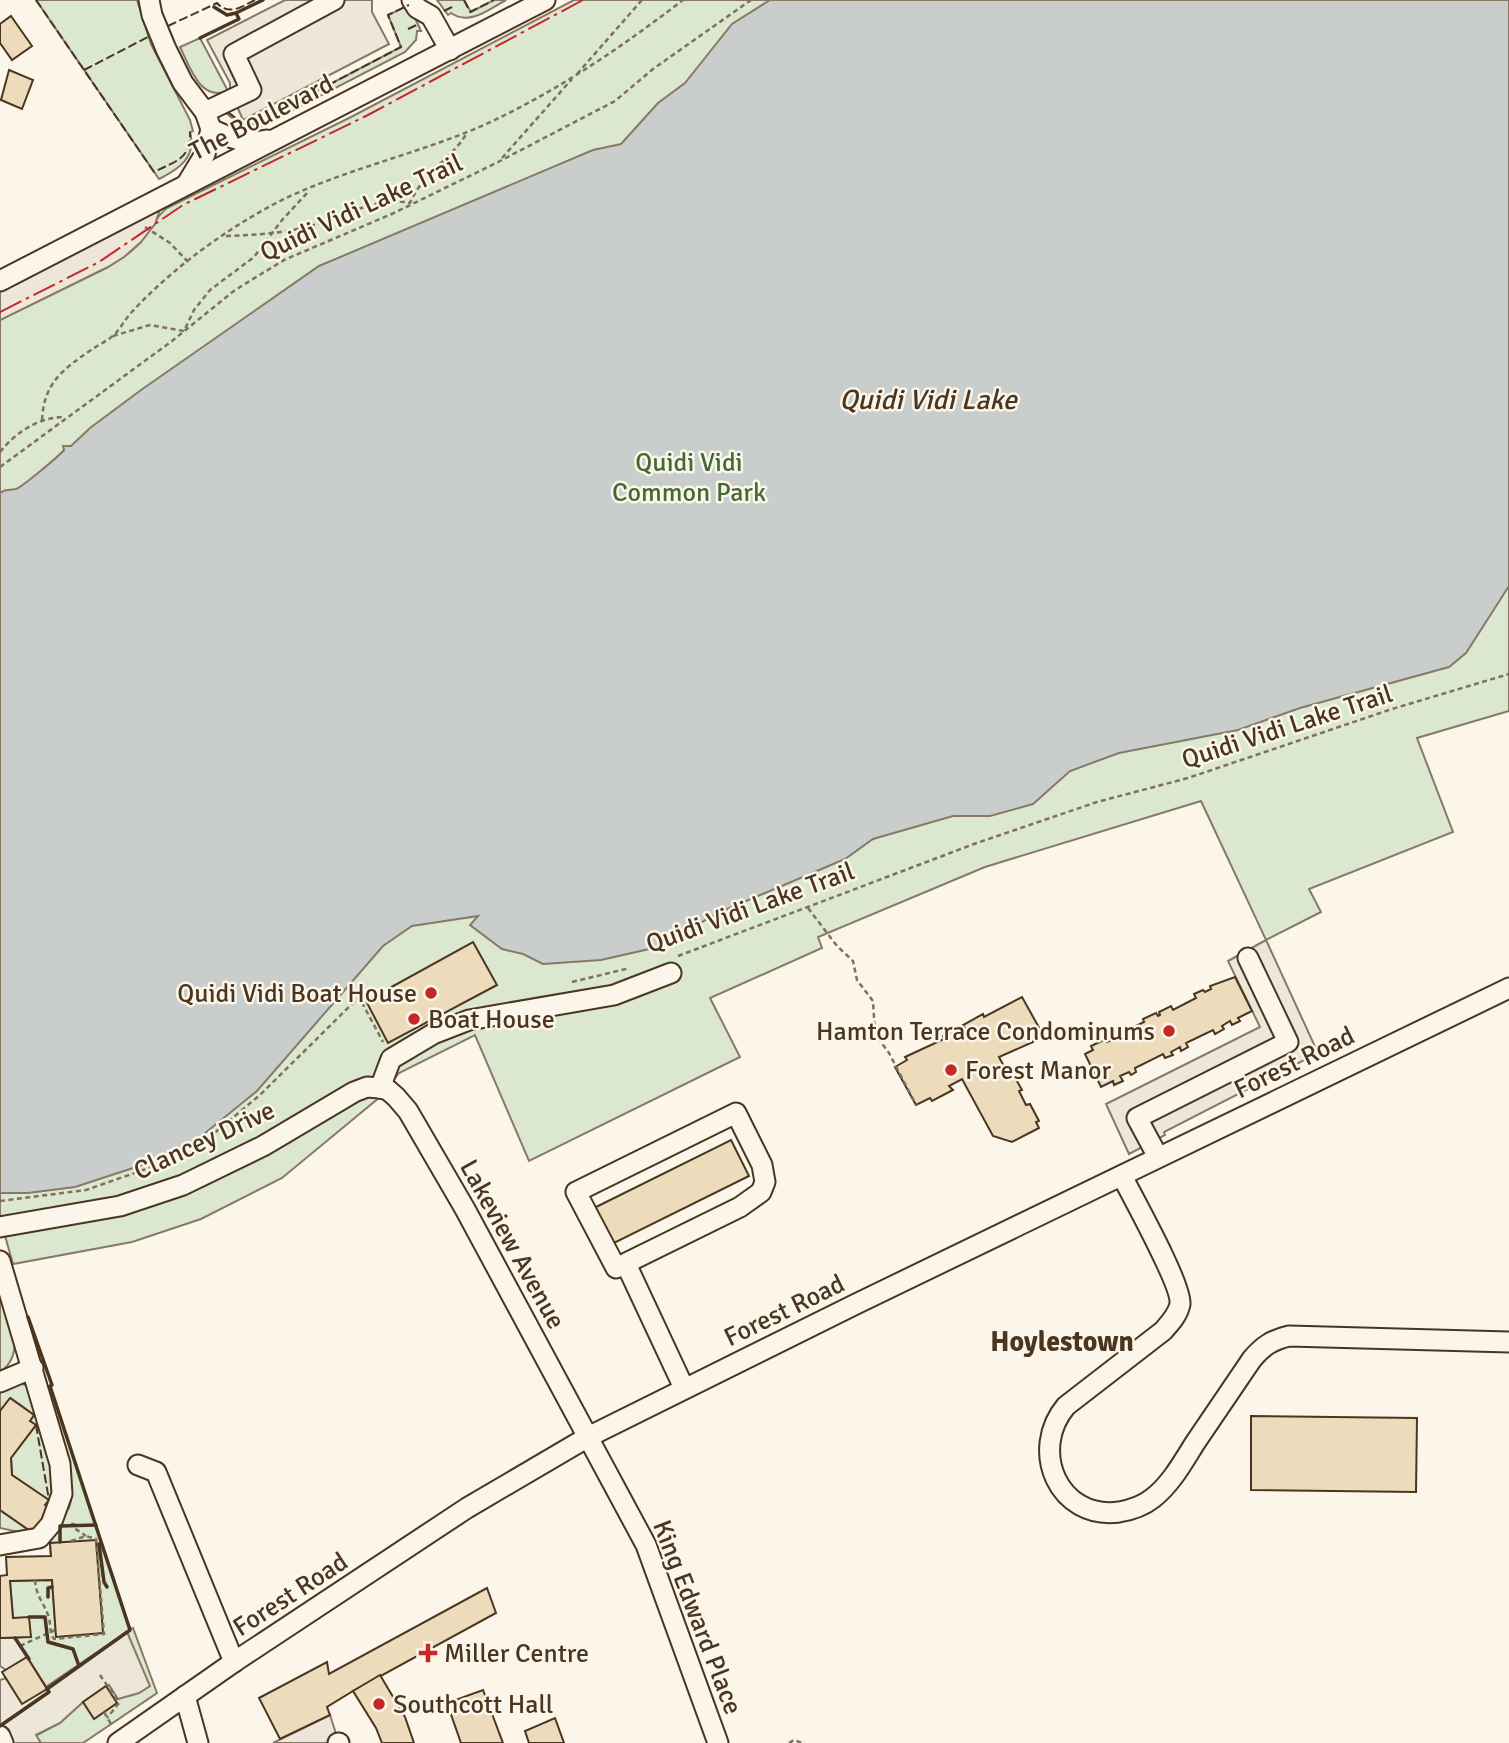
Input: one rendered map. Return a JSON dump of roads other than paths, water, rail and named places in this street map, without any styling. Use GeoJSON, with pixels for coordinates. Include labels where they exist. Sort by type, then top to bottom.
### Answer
{"type":"FeatureCollection","features":[{"type":"Feature","properties":{"kind":"street"},"geometry":{"type":"LineString","coordinates":[[149,0],[152,15],[183,83],[208,121],[235,139],[254,143],[278,138]]}},
{"type":"Feature","properties":{"kind":"street"},"geometry":{"type":"LineString","coordinates":[[187,183],[205,154],[208,121],[251,90],[234,54],[334,0]]}},
{"type":"Feature","properties":{"kind":"street"},"geometry":{"type":"LineString","coordinates":[[412,0],[417,8],[432,8],[450,50]]}},
{"type":"Feature","properties":{"kind":"street","name":"The Boulevard"},"geometry":{"type":"LineString","coordinates":[[0,281],[545,0]]}},
{"type":"Feature","properties":{"kind":"street"},"geometry":{"type":"LineString","coordinates":[[1158,1157],[1137,1118],[1288,1042],[1248,958]]}},
{"type":"Feature","properties":{"kind":"street"},"geometry":{"type":"LineString","coordinates":[[380,1088],[391,1059],[433,1034],[469,1020],[614,995],[672,965]]}},
{"type":"Feature","properties":{"kind":"street","name":"Forest Road"},"geometry":{"type":"LineString","coordinates":[[115,1735],[185,1696],[467,1508],[588,1437],[1509,988]]}},
{"type":"Feature","properties":{"kind":"street","name":"Clancey Drive"},"geometry":{"type":"LineString","coordinates":[[0,1227],[96,1211],[158,1194],[263,1146],[354,1092],[367,1087],[380,1088]]}},
{"type":"Feature","properties":{"kind":"street","name":"Lakeview Avenue"},"geometry":{"type":"LineString","coordinates":[[380,1088],[388,1090],[408,1111],[588,1437]]}},
{"type":"Feature","properties":{"kind":"street"},"geometry":{"type":"LineString","coordinates":[[736,1113],[762,1165],[765,1182],[761,1192],[740,1208],[626,1264],[616,1268],[576,1192],[736,1113]]}},
{"type":"Feature","properties":{"kind":"street"},"geometry":{"type":"LineString","coordinates":[[1122,1176],[1172,1276],[1180,1305],[1175,1317],[1163,1331],[1066,1406],[1054,1422],[1049,1443],[1050,1464],[1054,1476],[1063,1491],[1090,1511],[1109,1513],[1129,1510],[1153,1499],[1172,1477],[1252,1359],[1262,1347],[1274,1340],[1289,1336],[1509,1342]]}},
{"type":"Feature","properties":{"kind":"street"},"geometry":{"type":"LineString","coordinates":[[0,1261],[60,1464],[62,1494],[51,1524],[39,1538],[0,1545]]}},
{"type":"Feature","properties":{"kind":"street"},"geometry":{"type":"LineString","coordinates":[[626,1264],[684,1388]]}},
{"type":"Feature","properties":{"kind":"street"},"geometry":{"type":"LineString","coordinates":[[0,1382],[33,1368]]}},
{"type":"Feature","properties":{"kind":"street","name":"King Edward Place"},"geometry":{"type":"LineString","coordinates":[[588,1437],[646,1545],[718,1743]]}},
{"type":"Feature","properties":{"kind":"street"},"geometry":{"type":"LineString","coordinates":[[138,1465],[156,1472],[234,1662]]}},
{"type":"Feature","properties":{"kind":"street"},"geometry":{"type":"LineString","coordinates":[[185,1696],[198,1743]]}},
{"type":"Feature","properties":{"kind":"street"},"geometry":{"type":"LineString","coordinates":[[0,1736],[3,1743]]}},
{"type":"Feature","properties":{"kind":"water","name":"Quidi Vidi Lake"},"geometry":{"type":"Polygon","coordinates":[[[770,0],[1509,0],[1509,586],[1466,653],[1449,667],[1300,708],[1238,730],[1119,753],[1070,771],[1033,804],[990,816],[953,816],[873,839],[845,859],[718,913],[658,947],[601,960],[543,964],[523,954],[502,949],[470,925],[478,916],[412,926],[383,946],[257,1091],[188,1147],[176,1154],[75,1187],[28,1193],[0,1193],[0,493],[16,489],[25,483],[61,453],[63,446],[71,446],[90,428],[141,390],[319,266],[593,150],[621,144],[658,103],[685,83],[732,24],[770,0]]]}},
{"type":"Feature","properties":{"kind":"place","name":"Quidi Vidi Boat House"},"geometry":{"type":"Point","coordinates":[431,993]}},
{"type":"Feature","properties":{"kind":"place","name":"Boat House"},"geometry":{"type":"Point","coordinates":[414,1019]}},
{"type":"Feature","properties":{"kind":"place","name":"Hamton Terrace Condominums"},"geometry":{"type":"Point","coordinates":[1169,1031]}},
{"type":"Feature","properties":{"kind":"place","name":"Forest Manor"},"geometry":{"type":"Point","coordinates":[951,1070]}},
{"type":"Feature","properties":{"kind":"place","name":"Miller Centre"},"geometry":{"type":"Point","coordinates":[428,1653]}},
{"type":"Feature","properties":{"kind":"place","name":"Southcott Hall"},"geometry":{"type":"Point","coordinates":[379,1704]}},
{"type":"Feature","properties":{"kind":"district","name":"Hoylestown"},"geometry":{"type":"Point","coordinates":[1062,1341]}},
{"type":"Feature","properties":{"kind":"park label","name":"Quidi Vidi Common Park"},"geometry":{"type":"Point","coordinates":[689,477]}}]}
